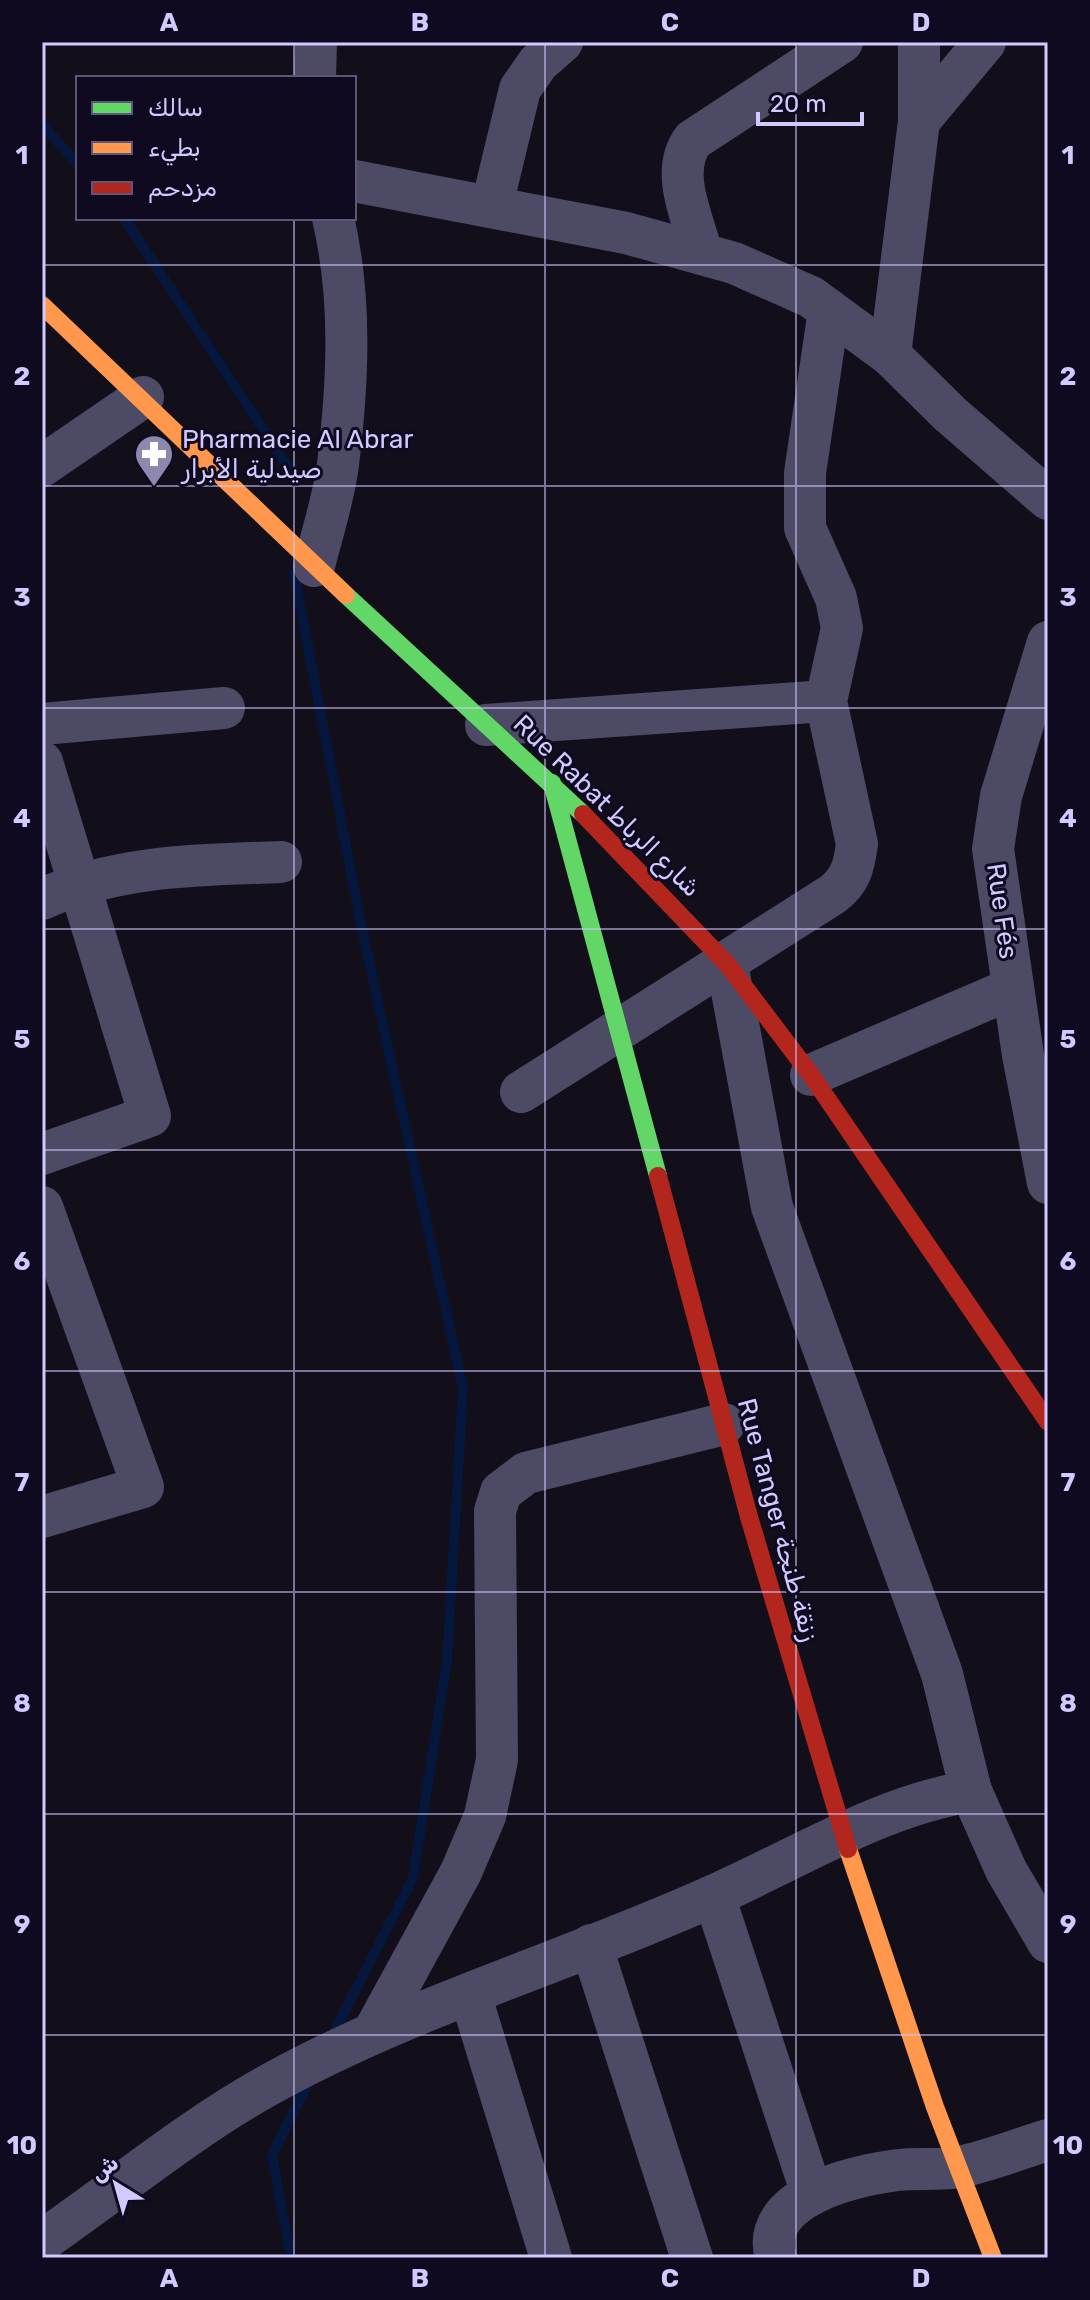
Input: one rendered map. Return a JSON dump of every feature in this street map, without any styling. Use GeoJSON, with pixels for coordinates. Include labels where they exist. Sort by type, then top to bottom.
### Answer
{"type":"FeatureCollection","features":[{"type":"Feature","properties":{"kind":"street"},"geometry":{"type":"LineString","coordinates":[[315,76],[316,42]]}},
{"type":"Feature","properties":{"kind":"street"},"geometry":{"type":"LineString","coordinates":[[492,205],[520,89],[538,63],[562,42]]}},
{"type":"Feature","properties":{"kind":"street"},"geometry":{"type":"LineString","coordinates":[[702,254],[681,171],[683,153],[693,140],[842,42]]}},
{"type":"Feature","properties":{"kind":"street"},"geometry":{"type":"LineString","coordinates":[[890,355],[919,121],[919,42]]}},
{"type":"Feature","properties":{"kind":"street"},"geometry":{"type":"LineString","coordinates":[[919,121],[985,42]]}},
{"type":"Feature","properties":{"kind":"street"},"geometry":{"type":"LineString","coordinates":[[356,181],[626,233],[747,269],[811,297],[890,355],[950,414],[1048,499]]}},
{"type":"Feature","properties":{"kind":"street"},"geometry":{"type":"LineString","coordinates":[[314,566],[338,466],[347,349],[344,273],[333,220]]}},
{"type":"Feature","properties":{"kind":"street","name":"Rue Rabat شارع الرباط"},"geometry":{"type":"LineString","coordinates":[[42,305],[143,397],[314,566],[552,783],[655,885],[727,964],[811,1075],[1045,1414]]}},
{"type":"Feature","properties":{"kind":"street"},"geometry":{"type":"LineString","coordinates":[[521,1092],[833,894],[845,885],[854,868],[857,844],[826,701],[842,628],[836,598],[810,545],[804,510],[805,473],[829,310]]}},
{"type":"Feature","properties":{"kind":"street"},"geometry":{"type":"LineString","coordinates":[[42,466],[143,397]]}},
{"type":"Feature","properties":{"kind":"street","name":"Rue Fés"},"geometry":{"type":"LineString","coordinates":[[1048,642],[995,822],[997,883],[1013,988],[1036,1046],[1048,1183]]}},
{"type":"Feature","properties":{"kind":"street"},"geometry":{"type":"LineString","coordinates":[[486,725],[826,701]]}},
{"type":"Feature","properties":{"kind":"street"},"geometry":{"type":"LineString","coordinates":[[42,724],[224,708]]}},
{"type":"Feature","properties":{"kind":"street"},"geometry":{"type":"LineString","coordinates":[[42,762],[60,891],[150,1116],[42,1154]]}},
{"type":"Feature","properties":{"kind":"street","name":"Rue Tanger زنقة طنجة"},"geometry":{"type":"LineString","coordinates":[[552,783],[621,1029],[779,1628],[841,1834],[955,2167],[993,2258]]}},
{"type":"Feature","properties":{"kind":"street"},"geometry":{"type":"LineString","coordinates":[[60,891],[158,867],[281,862]]}},
{"type":"Feature","properties":{"kind":"street"},"geometry":{"type":"LineString","coordinates":[[727,964],[772,1207],[942,1674],[971,1791],[1006,1870],[1048,1942]]}},
{"type":"Feature","properties":{"kind":"street"},"geometry":{"type":"LineString","coordinates":[[811,1075],[1013,988]]}},
{"type":"Feature","properties":{"kind":"street"},"geometry":{"type":"LineString","coordinates":[[42,1207],[143,1487],[42,1517]]}},
{"type":"Feature","properties":{"kind":"street"},"geometry":{"type":"LineString","coordinates":[[365,2037],[461,1872],[485,1816],[497,1760],[495,1511],[501,1492],[526,1473],[724,1424]]}},
{"type":"Feature","properties":{"kind":"street"},"geometry":{"type":"LineString","coordinates":[[42,2241],[264,2087],[365,2037],[714,1896],[841,1834],[937,1796],[971,1791]]}},
{"type":"Feature","properties":{"kind":"street"},"geometry":{"type":"LineString","coordinates":[[714,1896],[812,2194]]}},
{"type":"Feature","properties":{"kind":"street"},"geometry":{"type":"LineString","coordinates":[[591,1945],[692,2258]]}},
{"type":"Feature","properties":{"kind":"street"},"geometry":{"type":"LineString","coordinates":[[470,1994],[551,2258]]}},
{"type":"Feature","properties":{"kind":"street"},"geometry":{"type":"LineString","coordinates":[[772,2257],[777,2220],[786,2210],[812,2194],[898,2170],[955,2167],[1048,2140]]}},
{"type":"Feature","properties":{"kind":"waterway"},"geometry":{"type":"LineString","coordinates":[[42,124],[76,163]]}},
{"type":"Feature","properties":{"kind":"waterway"},"geometry":{"type":"LineString","coordinates":[[125,220],[294,476]]}},
{"type":"Feature","properties":{"kind":"waterway"},"geometry":{"type":"LineString","coordinates":[[294,573],[361,925],[463,1388],[447,1661],[413,1878],[332,2036]]}},
{"type":"Feature","properties":{"kind":"waterway"},"geometry":{"type":"LineString","coordinates":[[291,2258],[272,2155],[310,2079]]}},
{"type":"Feature","properties":{"kind":"traffic: fast"},"geometry":{"type":"LineString","coordinates":[[346,595],[583,814]]}},
{"type":"Feature","properties":{"kind":"traffic: fast"},"geometry":{"type":"LineString","coordinates":[[552,783],[658,1176]]}},
{"type":"Feature","properties":{"kind":"traffic: slow"},"geometry":{"type":"LineString","coordinates":[[42,305],[346,595]]}},
{"type":"Feature","properties":{"kind":"traffic: slow"},"geometry":{"type":"LineString","coordinates":[[848,1849],[935,2107],[993,2258]]}},
{"type":"Feature","properties":{"kind":"traffic: jam"},"geometry":{"type":"LineString","coordinates":[[583,814],[727,964],[811,1075],[1048,1422]]}},
{"type":"Feature","properties":{"kind":"traffic: jam"},"geometry":{"type":"LineString","coordinates":[[658,1176],[749,1517],[848,1849]]}},
{"type":"Feature","properties":{"kind":"place","name":"Pharmacie Al Abrar صيدلية الأبرار"},"geometry":{"type":"Point","coordinates":[154,488]}}]}
